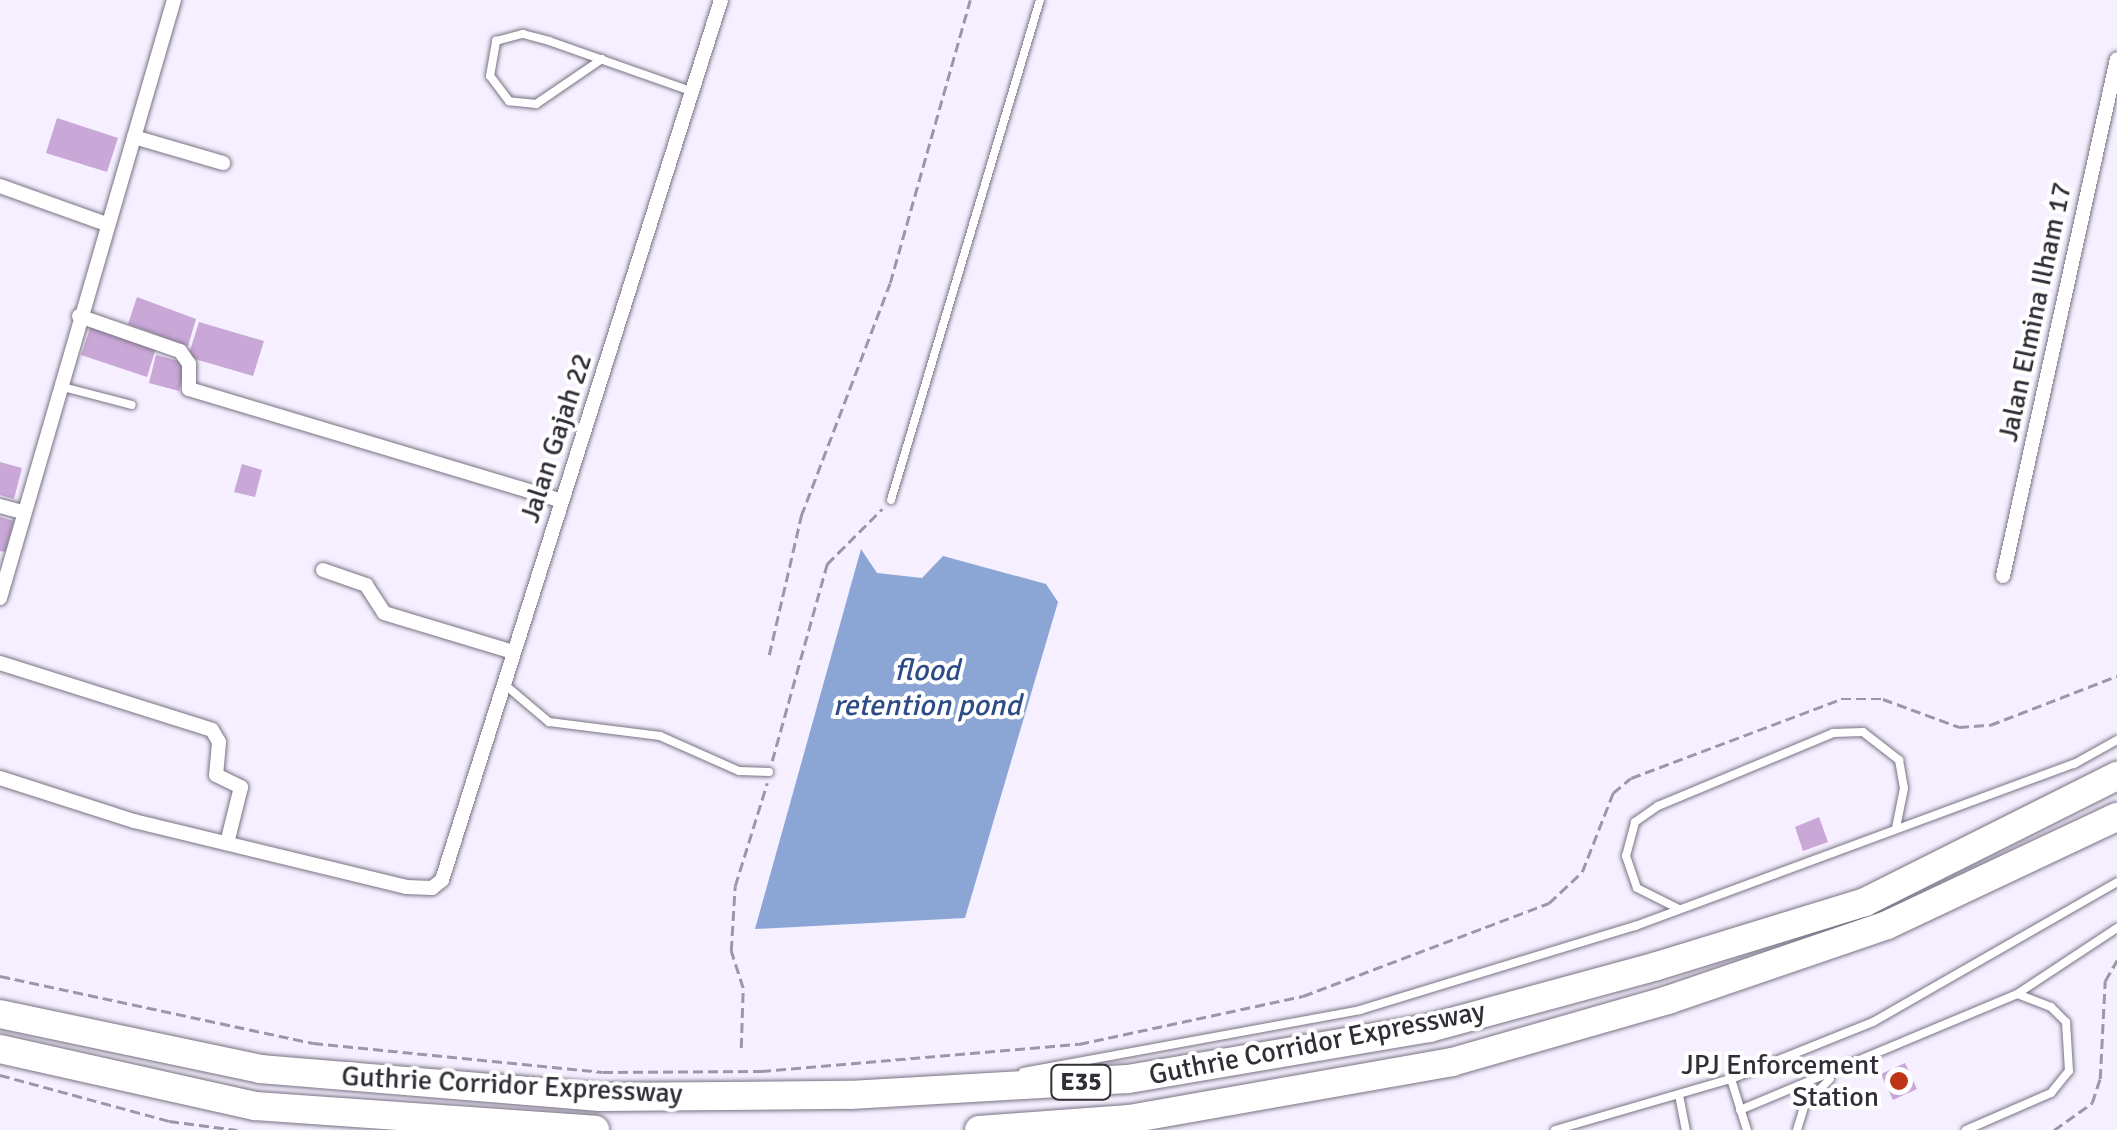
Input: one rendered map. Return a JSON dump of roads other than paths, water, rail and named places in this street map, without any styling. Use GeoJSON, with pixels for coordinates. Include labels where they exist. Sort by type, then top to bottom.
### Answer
{"type":"FeatureCollection","features":[{"type":"Feature","properties":{"kind":"highway","name":"Guthrie Corridor Expressway"},"geometry":{"type":"LineString","coordinates":[[0,1014],[260,1069],[600,1096],[850,1095],[1128,1079],[1429,1028],[1865,902],[2117,776]]}},
{"type":"Feature","properties":{"kind":"highway","name":"Guthrie Corridor Expressway"},"geometry":{"type":"LineString","coordinates":[[978,1130],[1129,1119],[1452,1062],[1668,1000],[1887,924],[2117,817]]}},
{"type":"Feature","properties":{"kind":"highway","name":"Guthrie Corridor Expressway"},"geometry":{"type":"LineString","coordinates":[[0,1049],[255,1106],[595,1130]]}},
{"type":"Feature","properties":{"kind":"street"},"geometry":{"type":"LineString","coordinates":[[0,598],[62,374],[174,0]]}},
{"type":"Feature","properties":{"kind":"street","name":"Jalan Gajah 22"},"geometry":{"type":"LineString","coordinates":[[227,844],[432,888],[448,868],[721,0]]}},
{"type":"Feature","properties":{"kind":"street","name":"Jalan Elmina Ilham 17"},"geometry":{"type":"LineString","coordinates":[[2002,576],[2112,105],[2117,59]]}},
{"type":"Feature","properties":{"kind":"street"},"geometry":{"type":"LineString","coordinates":[[134,137],[223,163]]}},
{"type":"Feature","properties":{"kind":"street"},"geometry":{"type":"LineString","coordinates":[[0,186],[106,224]]}},
{"type":"Feature","properties":{"kind":"street"},"geometry":{"type":"LineString","coordinates":[[79,316],[180,350],[189,364],[188,389],[562,501]]}},
{"type":"Feature","properties":{"kind":"street"},"geometry":{"type":"LineString","coordinates":[[0,506],[23,512]]}},
{"type":"Feature","properties":{"kind":"street"},"geometry":{"type":"LineString","coordinates":[[322,570],[366,585],[384,613],[513,652]]}},
{"type":"Feature","properties":{"kind":"street"},"geometry":{"type":"LineString","coordinates":[[0,662],[212,730],[219,742],[216,774],[241,787],[227,844],[0,778]]}},
{"type":"Feature","properties":{"kind":"lane"},"geometry":{"type":"LineString","coordinates":[[891,500],[1040,0]]}},
{"type":"Feature","properties":{"kind":"lane"},"geometry":{"type":"LineString","coordinates":[[602,60],[536,104],[509,101],[496,92],[490,76],[490,53],[506,33],[602,60],[692,90]]}},
{"type":"Feature","properties":{"kind":"lane"},"geometry":{"type":"LineString","coordinates":[[62,374],[132,404]]}},
{"type":"Feature","properties":{"kind":"lane"},"geometry":{"type":"LineString","coordinates":[[500,697],[549,722],[660,736],[739,771],[769,772]]}},
{"type":"Feature","properties":{"kind":"lane"},"geometry":{"type":"LineString","coordinates":[[1679,908],[1637,888],[1626,856],[1636,822],[1658,806],[1833,733],[1863,732],[1899,760],[1904,788],[1896,828]]}},
{"type":"Feature","properties":{"kind":"lane"},"geometry":{"type":"LineString","coordinates":[[850,1095],[1116,1060],[1360,1010],[1679,908],[2074,764],[2117,740]]}},
{"type":"Feature","properties":{"kind":"lane"},"geometry":{"type":"LineString","coordinates":[[1556,1130],[1731,1079],[1873,1022],[2117,882]]}},
{"type":"Feature","properties":{"kind":"lane"},"geometry":{"type":"LineString","coordinates":[[1740,1110],[1833,1076],[2016,994],[2117,928]]}},
{"type":"Feature","properties":{"kind":"lane"},"geometry":{"type":"LineString","coordinates":[[1966,1130],[2052,1093],[2070,1072],[2066,1022],[2051,1007],[2016,994]]}},
{"type":"Feature","properties":{"kind":"lane"},"geometry":{"type":"LineString","coordinates":[[1797,1130],[1805,1104],[1833,1076]]}},
{"type":"Feature","properties":{"kind":"lane"},"geometry":{"type":"LineString","coordinates":[[1731,1079],[1747,1130]]}},
{"type":"Feature","properties":{"kind":"lane"},"geometry":{"type":"LineString","coordinates":[[1679,1096],[1686,1130]]}},
{"type":"Feature","properties":{"kind":"water","name":"flood retention pond"},"geometry":{"type":"Polygon","coordinates":[[[861,549],[877,573],[922,578],[943,556],[1046,584],[1058,602],[965,918],[755,929],[861,549]]]}},
{"type":"Feature","properties":{"kind":"place","name":"JPJ Enforcement Station"},"geometry":{"type":"Point","coordinates":[1899,1081]}}]}
